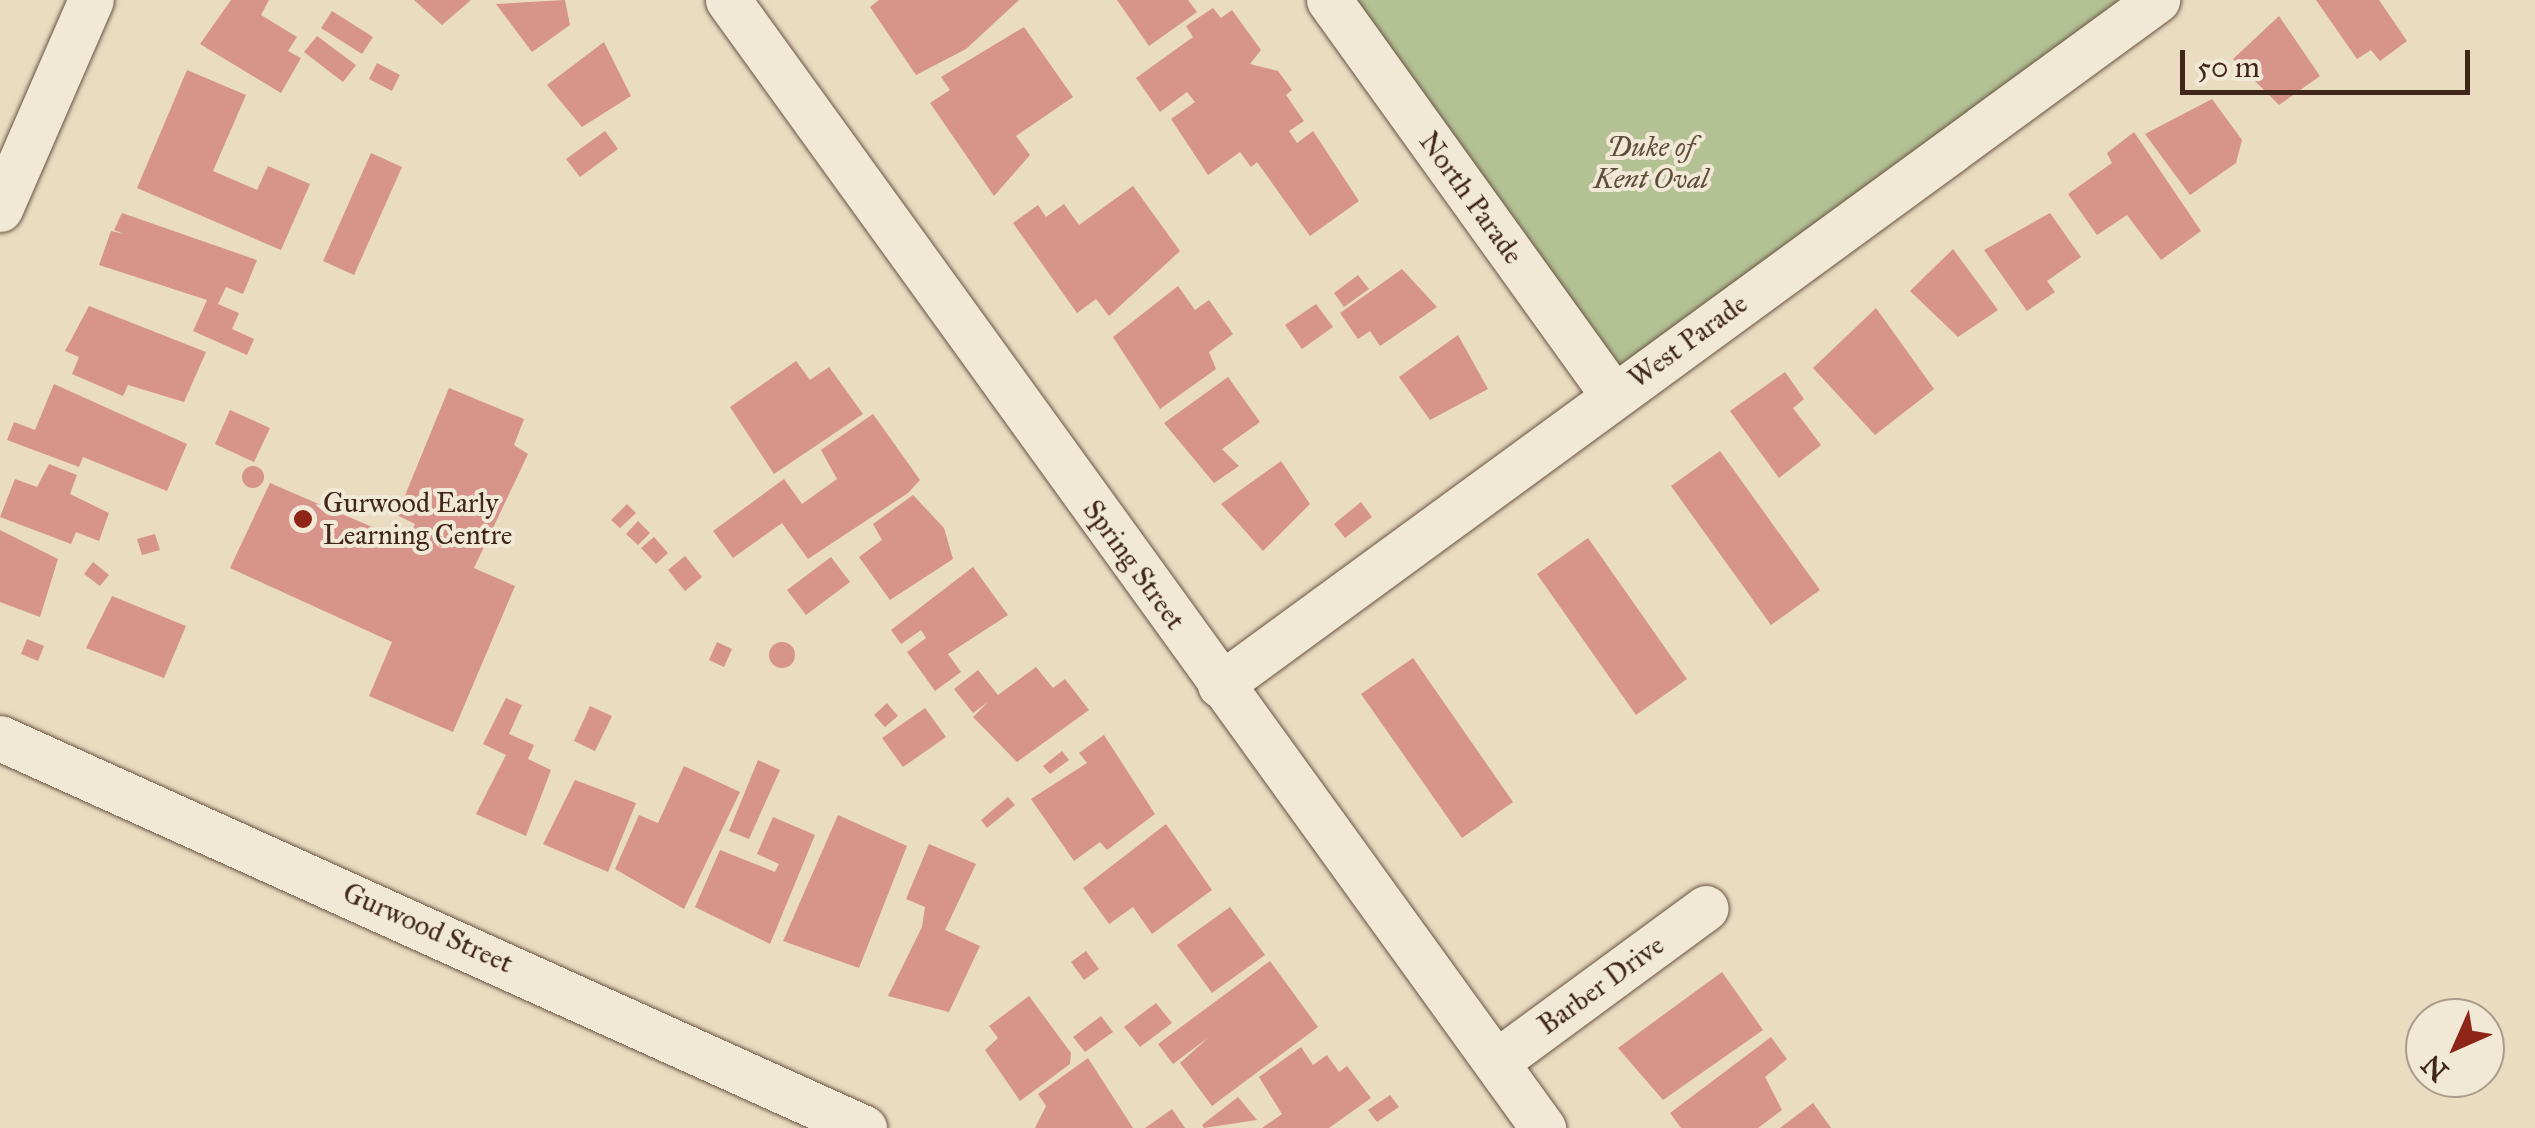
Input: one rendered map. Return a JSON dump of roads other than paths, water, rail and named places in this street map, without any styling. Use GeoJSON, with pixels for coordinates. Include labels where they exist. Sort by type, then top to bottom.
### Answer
{"type":"FeatureCollection","features":[{"type":"Feature","properties":{"kind":"street"},"geometry":{"type":"LineString","coordinates":[[0,209],[91,0]]}},
{"type":"Feature","properties":{"kind":"street","name":"Spring Street"},"geometry":{"type":"LineString","coordinates":[[728,0],[1543,1128]]}},
{"type":"Feature","properties":{"kind":"street","name":"North Parade"},"geometry":{"type":"LineString","coordinates":[[1329,0],[1614,395]]}},
{"type":"Feature","properties":{"kind":"street","name":"West Parade"},"geometry":{"type":"LineString","coordinates":[[1220,684],[2157,0]]}},
{"type":"Feature","properties":{"kind":"street","name":"Gurwood Street"},"geometry":{"type":"LineString","coordinates":[[0,738],[857,1125]]}},
{"type":"Feature","properties":{"kind":"street","name":"Barber Drive"},"geometry":{"type":"LineString","coordinates":[[1496,1062],[1706,908]]}},
{"type":"Feature","properties":{"kind":"place","name":"Gurwood Early Learning Centre"},"geometry":{"type":"Point","coordinates":[303,519]}},
{"type":"Feature","properties":{"kind":"park label","name":"Duke of Kent Oval"},"geometry":{"type":"Point","coordinates":[1651,163]}}]}
